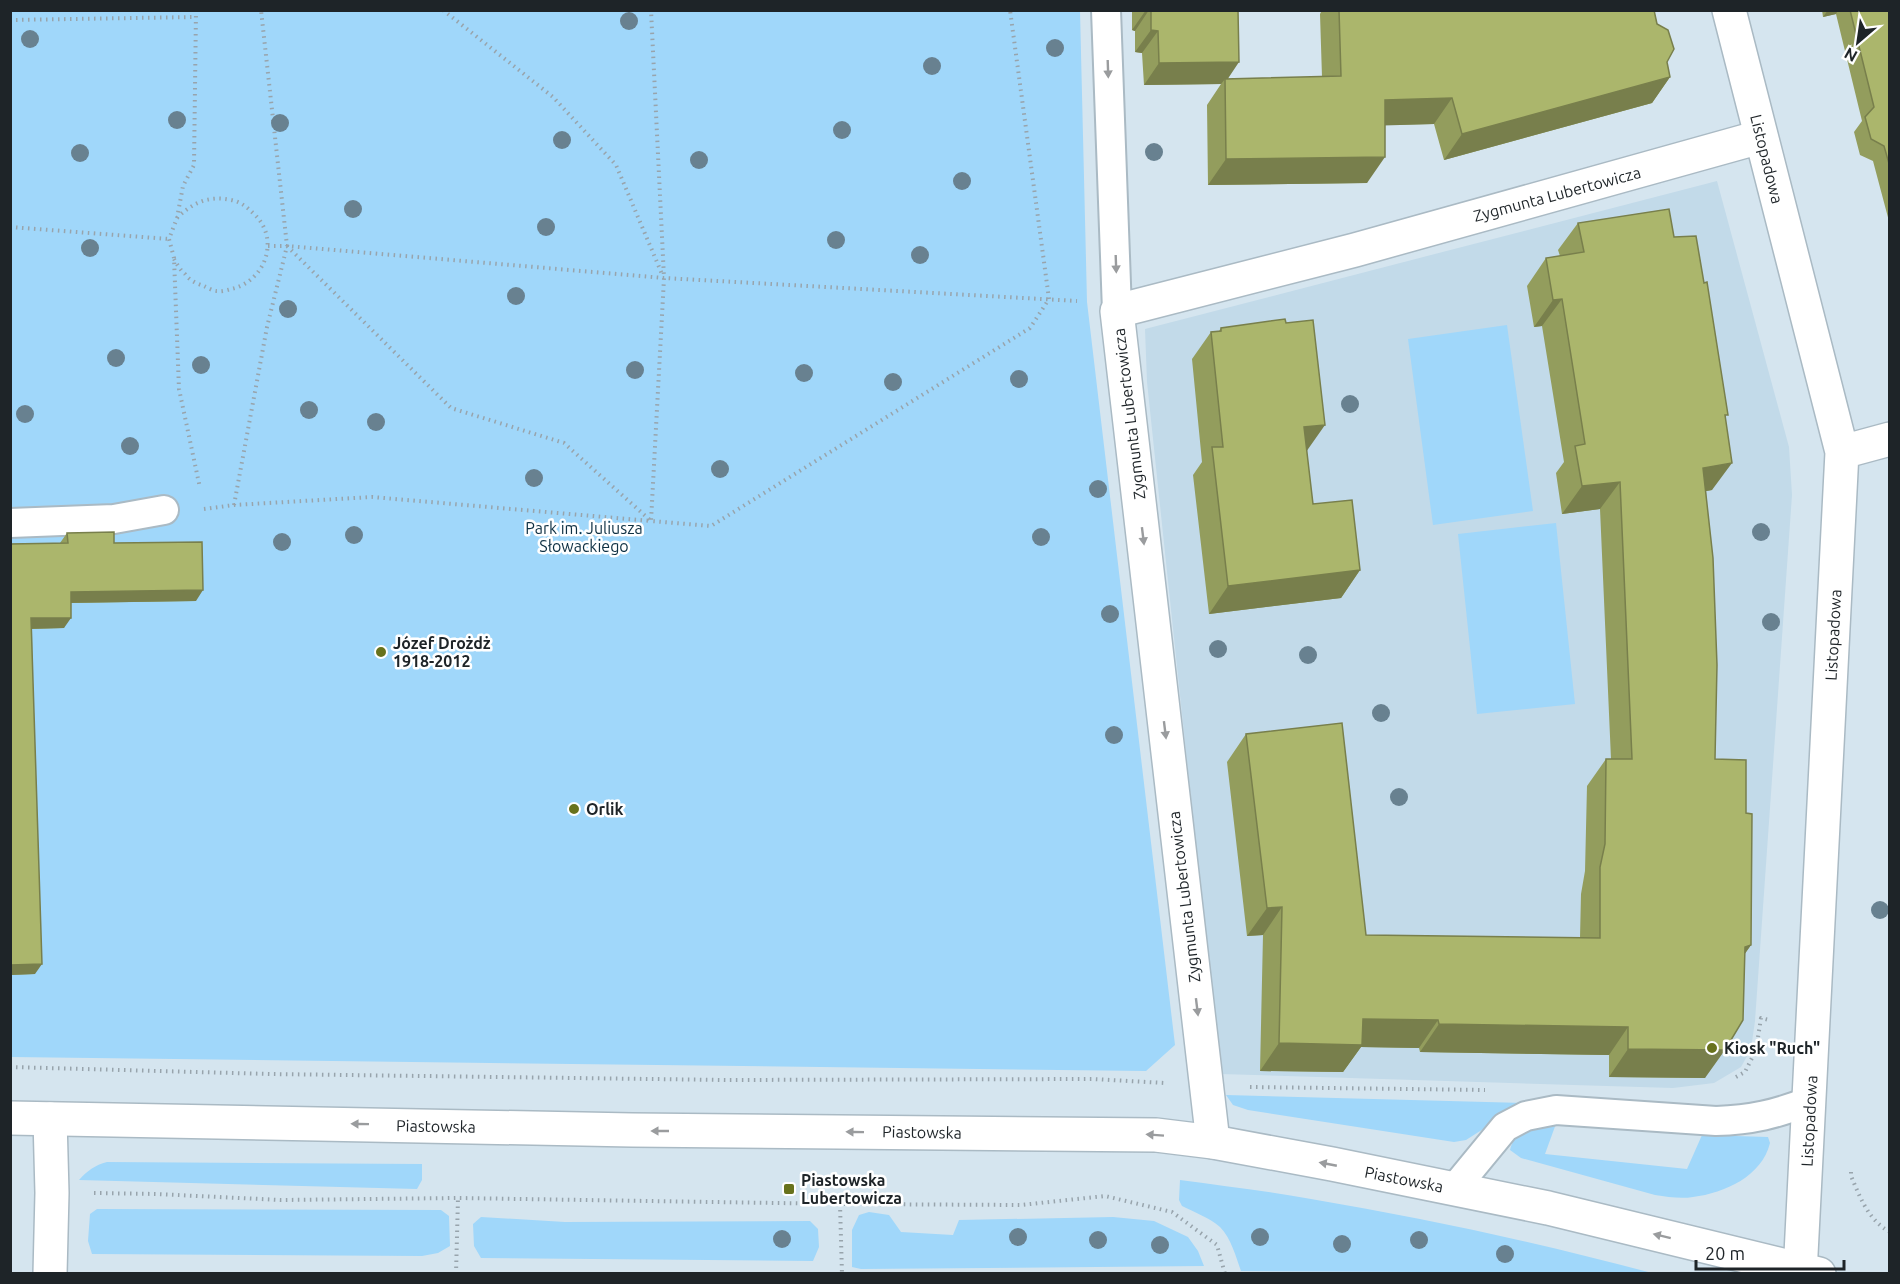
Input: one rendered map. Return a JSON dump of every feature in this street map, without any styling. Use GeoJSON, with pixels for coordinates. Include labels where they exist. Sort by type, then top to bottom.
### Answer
{"type":"FeatureCollection","features":[{"type":"Feature","properties":{"kind":"street","name":"Listopadowa"},"geometry":{"type":"LineString","coordinates":[[1729,10],[1842,452],[1810,1101],[1807,1272]]}},
{"type":"Feature","properties":{"kind":"street","name":"Zygmunta Lubertowicza"},"geometry":{"type":"LineString","coordinates":[[1213,1142],[1102,307],[1366,246],[1760,137]]}},
{"type":"Feature","properties":{"kind":"street"},"geometry":{"type":"LineString","coordinates":[[1842,452],[1890,439]]}},
{"type":"Feature","properties":{"kind":"street","name":"Piastowska"},"geometry":{"type":"LineString","coordinates":[[10,1118],[632,1130],[1156,1135],[1213,1142],[1548,1208],[1807,1272]]}},
{"type":"Feature","properties":{"kind":"street"},"geometry":{"type":"LineString","coordinates":[[50,1119],[52,1193],[50,1274]]}},
{"type":"Feature","properties":{"kind":"lane"},"geometry":{"type":"LineString","coordinates":[[1102,307],[1106,10]]}},
{"type":"Feature","properties":{"kind":"lane"},"geometry":{"type":"LineString","coordinates":[[10,523],[114,519],[164,510]]}},
{"type":"Feature","properties":{"kind":"lane"},"geometry":{"type":"LineString","coordinates":[[1455,1189],[1505,1127],[1526,1116],[1556,1110],[1716,1121],[1742,1120],[1775,1114],[1810,1101]]}},
{"type":"Feature","properties":{"kind":"path"},"geometry":{"type":"LineString","coordinates":[[196,10],[194,165],[183,186],[177,218],[169,239],[174,258],[179,390],[204,509]]}},
{"type":"Feature","properties":{"kind":"path"},"geometry":{"type":"LineString","coordinates":[[234,505],[267,327],[287,246],[261,10]]}},
{"type":"Feature","properties":{"kind":"path"},"geometry":{"type":"LineString","coordinates":[[443,10],[553,97],[616,165],[664,278]]}},
{"type":"Feature","properties":{"kind":"path"},"geometry":{"type":"LineString","coordinates":[[651,10],[664,278],[651,521]]}},
{"type":"Feature","properties":{"kind":"path"},"geometry":{"type":"LineString","coordinates":[[196,509],[372,497],[711,526],[1030,328],[1049,299],[1010,10]]}},
{"type":"Feature","properties":{"kind":"path"},"geometry":{"type":"LineString","coordinates":[[10,20],[196,17]]}},
{"type":"Feature","properties":{"kind":"path"},"geometry":{"type":"LineString","coordinates":[[174,258],[185,275],[198,284],[219,292],[242,287],[256,275],[265,262],[268,246],[266,228],[241,202],[220,197],[201,201],[188,207],[177,218]]}},
{"type":"Feature","properties":{"kind":"path"},"geometry":{"type":"LineString","coordinates":[[10,227],[169,239]]}},
{"type":"Feature","properties":{"kind":"path"},"geometry":{"type":"LineString","coordinates":[[268,246],[664,278],[1049,299],[1102,307]]}},
{"type":"Feature","properties":{"kind":"path"},"geometry":{"type":"LineString","coordinates":[[287,246],[451,408],[564,443],[651,521]]}},
{"type":"Feature","properties":{"kind":"path"},"geometry":{"type":"LineString","coordinates":[[10,1067],[270,1074]]}},
{"type":"Feature","properties":{"kind":"path"},"geometry":{"type":"LineString","coordinates":[[90,1193],[281,1200],[458,1198],[1021,1205],[1105,1196],[1172,1212],[1217,1245],[1225,1274]]}},
{"type":"Feature","properties":{"kind":"path"},"geometry":{"type":"LineString","coordinates":[[456,1274],[458,1198]]}},
{"type":"Feature","properties":{"kind":"path"},"geometry":{"type":"LineString","coordinates":[[840,1204],[842,1274]]}},
{"type":"Feature","properties":{"kind":"shaded area"},"geometry":{"type":"Polygon","coordinates":[[[1717,181],[1789,447],[1792,495],[1755,1021],[1751,1049],[1741,1067],[1714,1083],[1673,1088],[1220,1074],[1147,382],[1145,329],[1717,181]]]}},
{"type":"Feature","properties":{"kind":"green space","name":"Park im. Juliusza Słowackiego"},"geometry":{"type":"Polygon","coordinates":[[[11,11],[1080,11],[1087,302],[1175,1045],[1146,1071],[11,1057],[11,11]]]}},
{"type":"Feature","properties":{"kind":"green space"},"geometry":{"type":"Polygon","coordinates":[[[1507,325],[1533,511],[1433,525],[1408,339],[1507,325]]]}},
{"type":"Feature","properties":{"kind":"green space"},"geometry":{"type":"Polygon","coordinates":[[[1556,523],[1575,704],[1477,714],[1458,534],[1556,523]]]}},
{"type":"Feature","properties":{"kind":"green space"},"geometry":{"type":"Polygon","coordinates":[[[1226,1095],[1524,1103],[1466,1140],[1454,1142],[1248,1110],[1233,1105],[1226,1095]]]}},
{"type":"Feature","properties":{"kind":"green space"},"geometry":{"type":"Polygon","coordinates":[[[1557,1121],[1545,1154],[1687,1169],[1702,1135],[1768,1137],[1770,1143],[1759,1165],[1740,1181],[1717,1192],[1679,1198],[1655,1195],[1521,1158],[1510,1150],[1513,1142],[1522,1132],[1557,1121]]]}},
{"type":"Feature","properties":{"kind":"green space"},"geometry":{"type":"Polygon","coordinates":[[[107,1162],[422,1164],[422,1180],[417,1189],[79,1180],[91,1169],[107,1162]]]}},
{"type":"Feature","properties":{"kind":"green space"},"geometry":{"type":"Polygon","coordinates":[[[1180,1180],[1397,1214],[1525,1241],[1652,1273],[1241,1271],[1224,1231],[1207,1218],[1182,1206],[1179,1200],[1180,1180]]]}},
{"type":"Feature","properties":{"kind":"green space"},"geometry":{"type":"Polygon","coordinates":[[[97,1209],[441,1210],[449,1216],[450,1246],[438,1253],[422,1256],[92,1254],[88,1241],[90,1214],[97,1209]]]}},
{"type":"Feature","properties":{"kind":"green space"},"geometry":{"type":"Polygon","coordinates":[[[869,1212],[889,1215],[901,1232],[953,1235],[959,1220],[1113,1217],[1154,1221],[1188,1237],[1198,1251],[1204,1266],[861,1269],[852,1267],[852,1230],[859,1215],[869,1212]]]}},
{"type":"Feature","properties":{"kind":"green space"},"geometry":{"type":"Polygon","coordinates":[[[481,1217],[565,1222],[810,1221],[818,1229],[819,1247],[813,1261],[481,1258],[474,1246],[473,1224],[481,1217]]]}},
{"type":"Feature","properties":{"kind":"building"},"geometry":{"type":"Polygon","coordinates":[[[1151,10],[1238,10],[1239,62],[1159,63],[1158,31],[1151,30],[1151,10]]]}},
{"type":"Feature","properties":{"kind":"building"},"geometry":{"type":"Polygon","coordinates":[[[1339,10],[1654,10],[1657,24],[1668,30],[1674,49],[1667,62],[1670,77],[1462,134],[1452,98],[1385,100],[1385,157],[1226,159],[1225,79],[1341,76],[1339,10]]]}},
{"type":"Feature","properties":{"kind":"building"},"geometry":{"type":"Polygon","coordinates":[[[1850,10],[1890,10],[1890,167],[1884,146],[1871,139],[1865,117],[1874,107],[1850,10]]]}},
{"type":"Feature","properties":{"kind":"building"},"geometry":{"type":"Polygon","coordinates":[[[1669,209],[1674,237],[1696,236],[1704,283],[1707,282],[1728,415],[1725,415],[1732,463],[1703,468],[1713,558],[1717,665],[1715,759],[1746,760],[1746,813],[1752,814],[1751,945],[1745,947],[1743,1020],[1725,1050],[1628,1049],[1628,1027],[1439,1024],[1438,1020],[1363,1019],[1362,1045],[1279,1043],[1282,907],[1267,908],[1246,734],[1342,723],[1366,935],[1600,938],[1600,867],[1605,844],[1606,759],[1632,759],[1620,482],[1582,486],[1575,446],[1585,444],[1562,299],[1553,300],[1546,258],[1584,252],[1578,223],[1669,209]]]}},
{"type":"Feature","properties":{"kind":"building"},"geometry":{"type":"Polygon","coordinates":[[[1285,319],[1286,323],[1313,320],[1325,425],[1304,427],[1313,504],[1352,500],[1360,570],[1228,586],[1212,447],[1223,447],[1211,332],[1221,331],[1221,328],[1285,319]]]}},
{"type":"Feature","properties":{"kind":"building"},"geometry":{"type":"Polygon","coordinates":[[[114,532],[114,543],[202,542],[203,590],[71,592],[71,618],[31,618],[42,964],[10,965],[10,544],[68,543],[67,533],[114,532]]]}},
{"type":"Feature","properties":{"kind":"place","name":"Józef Drożdż 1918-2012"},"geometry":{"type":"Point","coordinates":[381,652]}},
{"type":"Feature","properties":{"kind":"place","name":"Orlik"},"geometry":{"type":"Point","coordinates":[574,809]}},
{"type":"Feature","properties":{"kind":"place","name":"Kiosk \"Ruch\""},"geometry":{"type":"Point","coordinates":[1712,1048]}},
{"type":"Feature","properties":{"kind":"place","name":"Piastowska Lubertowicza"},"geometry":{"type":"Point","coordinates":[789,1189]}}]}
